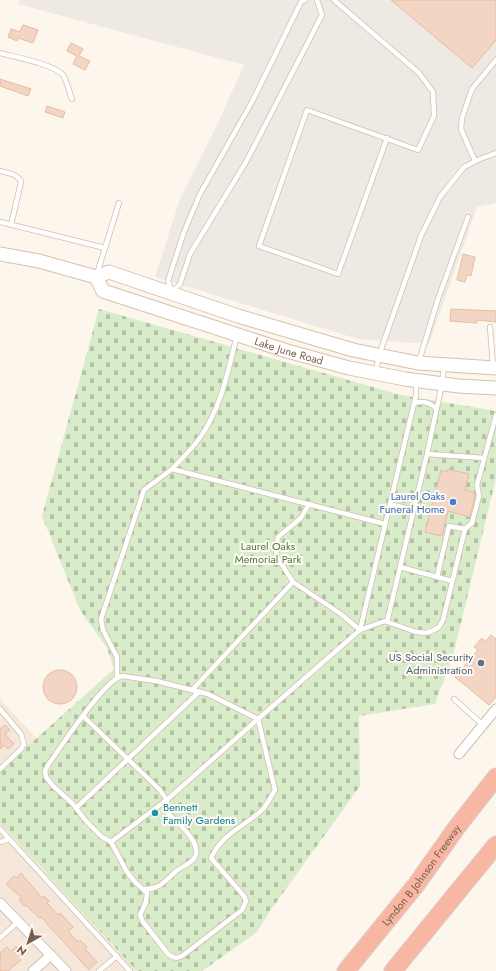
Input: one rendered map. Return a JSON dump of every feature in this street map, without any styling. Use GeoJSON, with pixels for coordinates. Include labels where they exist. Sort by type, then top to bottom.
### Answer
{"type":"FeatureCollection","features":[{"type":"Feature","properties":{"kind":"highway","name":"Lyndon B Johnson Freeway"},"geometry":{"type":"LineString","coordinates":[[346,971],[416,885],[457,827],[496,777]]}},
{"type":"Feature","properties":{"kind":"highway"},"geometry":{"type":"LineString","coordinates":[[393,971],[496,845]]}},
{"type":"Feature","properties":{"kind":"main road","name":"Lake June Road"},"geometry":{"type":"LineString","coordinates":[[0,254],[39,260],[96,277],[109,272],[294,333],[353,350],[418,363],[495,368]]}},
{"type":"Feature","properties":{"kind":"main road","name":"Lake June Road"},"geometry":{"type":"LineString","coordinates":[[96,277],[103,291],[287,351],[341,366],[442,384],[496,388]]}},
{"type":"Feature","properties":{"kind":"main road"},"geometry":{"type":"LineString","coordinates":[[166,311],[171,293]]}},
{"type":"Feature","properties":{"kind":"main road"},"geometry":{"type":"LineString","coordinates":[[416,380],[418,363]]}},
{"type":"Feature","properties":{"kind":"street"},"geometry":{"type":"LineString","coordinates":[[459,754],[496,709]]}},
{"type":"Feature","properties":{"kind":"street"},"geometry":{"type":"LineString","coordinates":[[0,903],[66,971]]}},
{"type":"Feature","properties":{"kind":"street"},"geometry":{"type":"LineString","coordinates":[[33,971],[51,955]]}},
{"type":"Feature","properties":{"kind":"lane"},"geometry":{"type":"LineString","coordinates":[[171,293],[168,281],[184,232],[200,194],[253,100],[301,2],[305,0]]}},
{"type":"Feature","properties":{"kind":"lane"},"geometry":{"type":"LineString","coordinates":[[171,293],[180,284],[190,254],[246,162],[322,15],[317,0]]}},
{"type":"Feature","properties":{"kind":"lane"},"geometry":{"type":"LineString","coordinates":[[334,0],[420,73],[433,92],[434,116],[418,150],[387,138],[307,110],[259,246],[338,274],[387,138]]}},
{"type":"Feature","properties":{"kind":"lane"},"geometry":{"type":"LineString","coordinates":[[0,53],[32,61],[51,67],[58,71],[63,76],[72,99]]}},
{"type":"Feature","properties":{"kind":"lane"},"geometry":{"type":"LineString","coordinates":[[475,161],[461,129],[462,118],[472,89],[496,60]]}},
{"type":"Feature","properties":{"kind":"lane"},"geometry":{"type":"LineString","coordinates":[[376,373],[379,355],[421,236],[440,197],[464,167],[496,153]]}},
{"type":"Feature","properties":{"kind":"lane"},"geometry":{"type":"LineString","coordinates":[[0,171],[14,174],[21,182],[10,225]]}},
{"type":"Feature","properties":{"kind":"lane"},"geometry":{"type":"LineString","coordinates":[[96,277],[119,203]]}},
{"type":"Feature","properties":{"kind":"lane"},"geometry":{"type":"LineString","coordinates":[[418,363],[438,299],[468,217]]}},
{"type":"Feature","properties":{"kind":"lane"},"geometry":{"type":"LineString","coordinates":[[0,222],[105,248]]}},
{"type":"Feature","properties":{"kind":"lane"},"geometry":{"type":"LineString","coordinates":[[490,327],[495,368]]}},
{"type":"Feature","properties":{"kind":"lane"},"geometry":{"type":"LineString","coordinates":[[117,677],[117,657],[103,630],[101,619],[144,490],[172,469],[198,439],[212,417],[223,392],[237,334]]}},
{"type":"Feature","properties":{"kind":"lane"},"geometry":{"type":"LineString","coordinates":[[387,622],[427,454],[442,384],[444,365]]}},
{"type":"Feature","properties":{"kind":"lane"},"geometry":{"type":"LineString","coordinates":[[360,630],[416,395],[416,380]]}},
{"type":"Feature","properties":{"kind":"lane"},"geometry":{"type":"LineString","coordinates":[[414,403],[421,401],[431,403],[436,408]]}},
{"type":"Feature","properties":{"kind":"lane"},"geometry":{"type":"LineString","coordinates":[[111,842],[166,800],[360,630],[385,621],[416,632],[426,633],[439,626],[443,620],[465,529],[472,523],[479,496],[477,485],[496,415]]}},
{"type":"Feature","properties":{"kind":"lane"},"geometry":{"type":"LineString","coordinates":[[427,454],[484,458]]}},
{"type":"Feature","properties":{"kind":"lane"},"geometry":{"type":"LineString","coordinates":[[172,469],[385,524]]}},
{"type":"Feature","properties":{"kind":"lane"},"geometry":{"type":"LineString","coordinates":[[309,504],[301,518],[278,537],[276,547],[277,557],[293,582],[341,614],[360,630]]}},
{"type":"Feature","properties":{"kind":"lane"},"geometry":{"type":"LineString","coordinates":[[390,504],[413,510]]}},
{"type":"Feature","properties":{"kind":"lane"},"geometry":{"type":"LineString","coordinates":[[437,577],[450,526],[465,529]]}},
{"type":"Feature","properties":{"kind":"lane"},"geometry":{"type":"LineString","coordinates":[[400,567],[452,581]]}},
{"type":"Feature","properties":{"kind":"lane"},"geometry":{"type":"LineString","coordinates":[[192,690],[293,582]]}},
{"type":"Feature","properties":{"kind":"lane"},"geometry":{"type":"LineString","coordinates":[[122,676],[156,681],[192,690],[208,694],[258,719],[275,790],[270,801],[262,810],[225,838],[211,858],[244,896],[246,901],[242,910],[182,956],[177,958],[168,954],[143,922],[140,915],[146,902],[147,893],[127,872],[111,842],[102,837],[86,821],[76,808],[53,786],[46,777],[45,771],[83,716],[104,689],[117,677],[122,676]]}},
{"type":"Feature","properties":{"kind":"lane"},"geometry":{"type":"LineString","coordinates":[[76,808],[200,692]]}},
{"type":"Feature","properties":{"kind":"lane"},"geometry":{"type":"LineString","coordinates":[[454,699],[483,725]]}},
{"type":"Feature","properties":{"kind":"lane"},"geometry":{"type":"LineString","coordinates":[[0,710],[21,734],[24,744],[21,749],[0,768]]}},
{"type":"Feature","properties":{"kind":"lane"},"geometry":{"type":"LineString","coordinates":[[83,716],[159,789],[166,800],[167,812],[192,838],[196,849],[195,857],[178,869],[164,882],[154,889],[144,889]]}},
{"type":"Feature","properties":{"kind":"lane"},"geometry":{"type":"LineString","coordinates":[[0,829],[130,971]]}},
{"type":"Feature","properties":{"kind":"lane"},"geometry":{"type":"LineString","coordinates":[[0,842],[9,839]]}},
{"type":"Feature","properties":{"kind":"lane"},"geometry":{"type":"LineString","coordinates":[[0,938],[19,921]]}},
{"type":"Feature","properties":{"kind":"lane"},"geometry":{"type":"LineString","coordinates":[[99,971],[117,956]]}},
{"type":"Feature","properties":{"kind":"shaded area"},"geometry":{"type":"Polygon","coordinates":[[[20,0],[496,0],[496,203],[477,207],[429,344],[358,339],[155,277],[179,202],[219,121],[244,65],[18,4],[20,0]]]}},
{"type":"Feature","properties":{"kind":"shaded area"},"geometry":{"type":"Polygon","coordinates":[[[0,699],[37,739],[0,771],[0,699]]]}},
{"type":"Feature","properties":{"kind":"shaded area"},"geometry":{"type":"Polygon","coordinates":[[[0,823],[137,971],[0,971],[0,823]]]}},
{"type":"Feature","properties":{"kind":"green space","name":"Laurel Oaks Memorial Park"},"geometry":{"type":"Polygon","coordinates":[[[99,309],[401,395],[496,411],[496,478],[453,656],[435,704],[359,716],[360,786],[270,911],[257,932],[202,971],[137,971],[0,823],[0,771],[114,669],[107,648],[80,610],[42,516],[99,309]]]}},
{"type":"Feature","properties":{"kind":"building"},"geometry":{"type":"Polygon","coordinates":[[[391,0],[496,0],[496,40],[472,68],[391,0]]]}},
{"type":"Feature","properties":{"kind":"building"},"geometry":{"type":"Polygon","coordinates":[[[23,25],[38,30],[33,43],[18,38],[17,41],[8,37],[11,29],[20,32],[23,25]]]}},
{"type":"Feature","properties":{"kind":"building"},"geometry":{"type":"Polygon","coordinates":[[[71,43],[83,49],[79,56],[90,61],[85,70],[73,64],[77,56],[67,51],[71,43]]]}},
{"type":"Feature","properties":{"kind":"building"},"geometry":{"type":"Polygon","coordinates":[[[0,79],[31,89],[28,96],[0,86],[0,79]]]}},
{"type":"Feature","properties":{"kind":"building"},"geometry":{"type":"Polygon","coordinates":[[[47,106],[65,112],[63,118],[45,112],[47,106]]]}},
{"type":"Feature","properties":{"kind":"building"},"geometry":{"type":"Polygon","coordinates":[[[463,254],[475,257],[471,276],[467,275],[465,282],[457,280],[463,254]]]}},
{"type":"Feature","properties":{"kind":"building"},"geometry":{"type":"Polygon","coordinates":[[[451,309],[496,311],[496,322],[477,320],[477,323],[450,321],[451,309]]]}},
{"type":"Feature","properties":{"kind":"building","name":"Laurel Oaks Funeral Home"},"geometry":{"type":"Polygon","coordinates":[[[448,469],[469,474],[465,490],[474,492],[475,496],[470,517],[448,511],[442,536],[425,532],[441,470],[447,472],[448,469]]]}},
{"type":"Feature","properties":{"kind":"building","name":"US Social Security Administration"},"geometry":{"type":"Polygon","coordinates":[[[491,635],[496,639],[496,697],[489,705],[455,677],[478,650],[474,647],[482,638],[485,642],[491,635]]]}},
{"type":"Feature","properties":{"kind":"building"},"geometry":{"type":"Polygon","coordinates":[[[60,670],[66,671],[72,675],[76,681],[76,693],[72,699],[66,703],[60,704],[54,703],[48,699],[44,693],[43,687],[44,681],[48,675],[54,671],[60,670]]]}},
{"type":"Feature","properties":{"kind":"building"},"geometry":{"type":"Polygon","coordinates":[[[5,725],[10,730],[5,734],[14,744],[8,749],[4,745],[0,749],[0,729],[5,725]]]}},
{"type":"Feature","properties":{"kind":"building"},"geometry":{"type":"Polygon","coordinates":[[[21,873],[42,898],[44,896],[49,901],[47,903],[58,915],[60,913],[73,927],[68,931],[78,942],[80,940],[87,947],[85,949],[97,962],[89,970],[41,917],[39,918],[26,905],[24,906],[19,900],[22,898],[6,884],[14,876],[17,878],[21,873]]]}},
{"type":"Feature","properties":{"kind":"building"},"geometry":{"type":"Polygon","coordinates":[[[16,946],[22,953],[21,960],[8,971],[0,971],[0,953],[7,947],[11,951],[16,946]]]}},
{"type":"Feature","properties":{"kind":"place","name":"Laurel Oaks Funeral Home"},"geometry":{"type":"Point","coordinates":[453,502]}},
{"type":"Feature","properties":{"kind":"place","name":"US Social Security Administration"},"geometry":{"type":"Point","coordinates":[481,663]}},
{"type":"Feature","properties":{"kind":"place","name":"Bennett Family Gardens"},"geometry":{"type":"Point","coordinates":[155,813]}}]}
